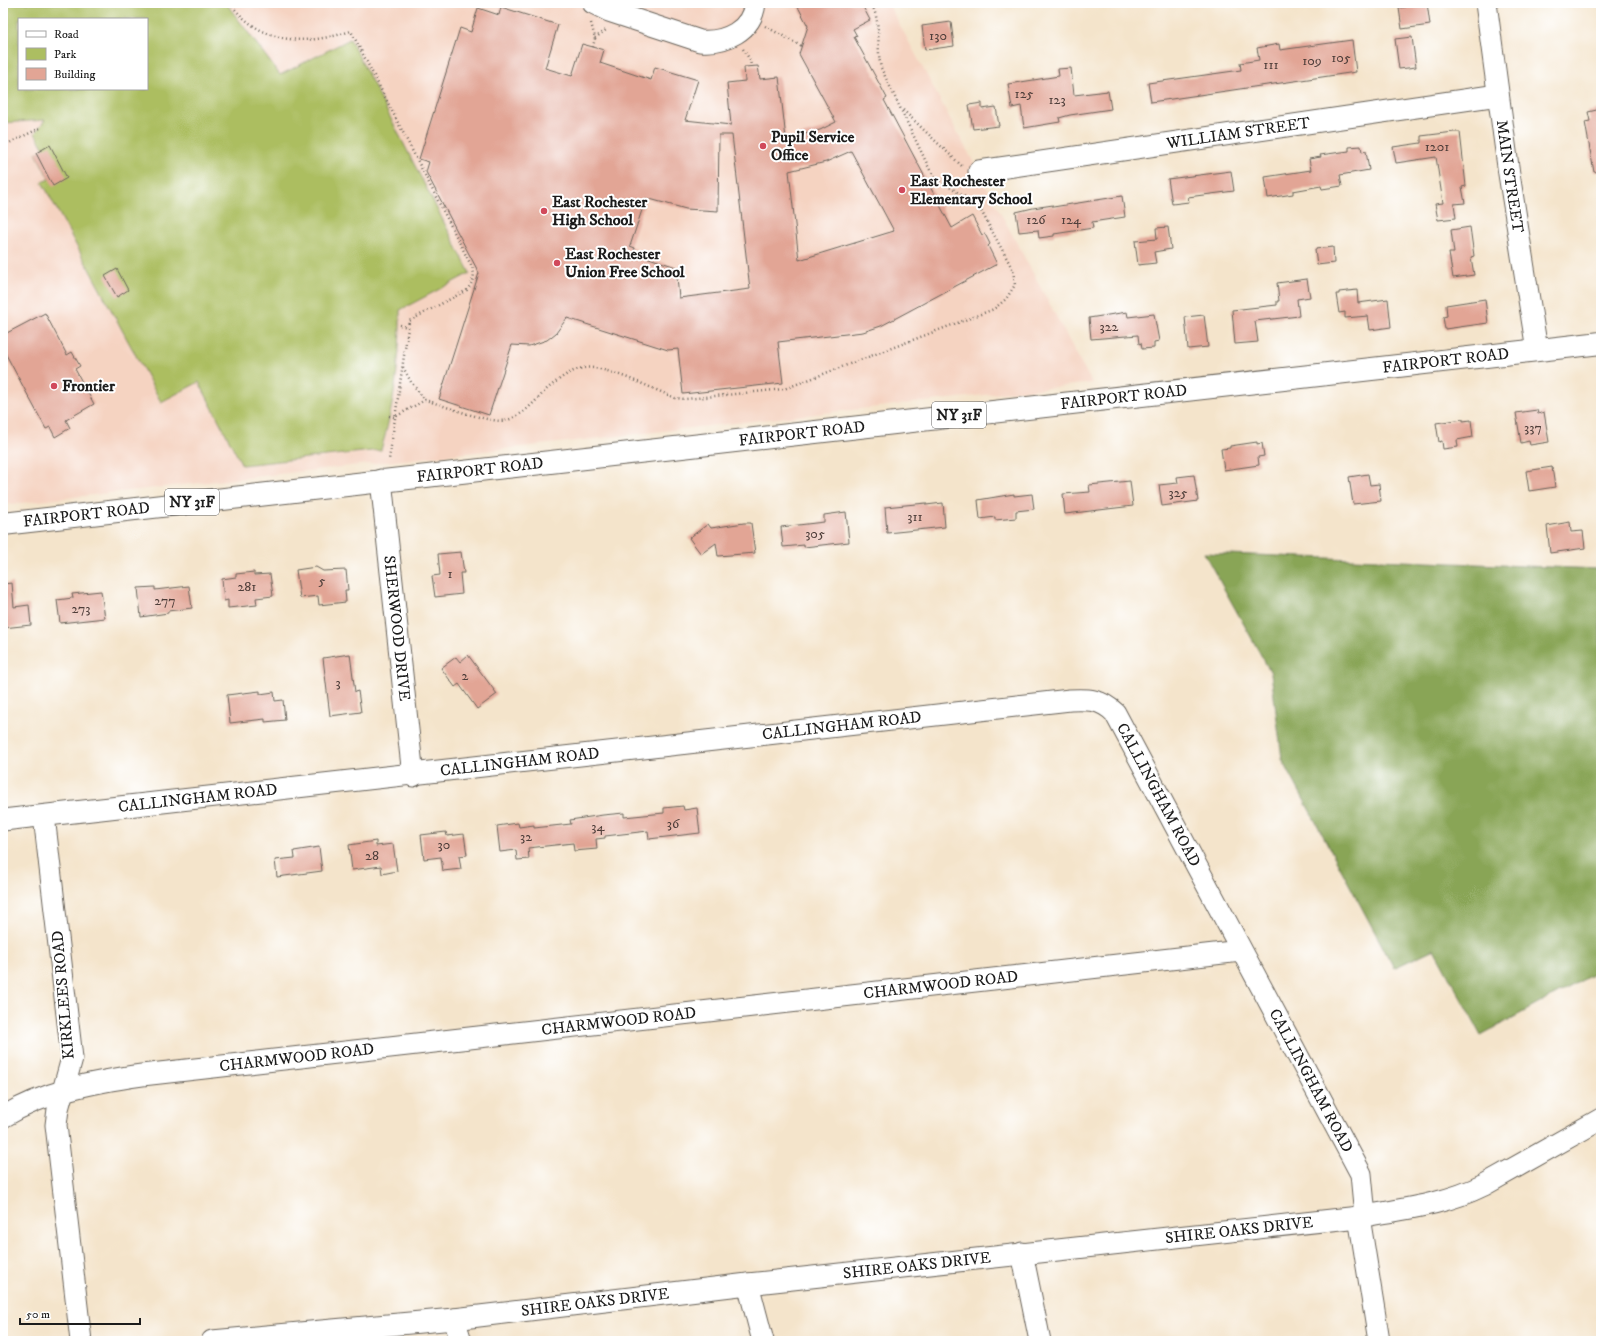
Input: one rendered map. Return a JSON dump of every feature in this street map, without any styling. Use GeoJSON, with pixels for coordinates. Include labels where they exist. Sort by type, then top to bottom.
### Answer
{"type":"FeatureCollection","features":[{"type":"Feature","properties":{"kind":"main road","name":"FAIRPORT ROAD"},"geometry":{"type":"LineString","coordinates":[[3,524],[1601,343]]}},
{"type":"Feature","properties":{"kind":"street"},"geometry":{"type":"LineString","coordinates":[[592,12],[609,11],[700,41],[710,42],[728,38],[738,33],[745,26],[756,3]]}},
{"type":"Feature","properties":{"kind":"street","name":"MAIN STREET"},"geometry":{"type":"LineString","coordinates":[[1486,3],[1498,95],[1538,350]]}},
{"type":"Feature","properties":{"kind":"street","name":"WILLIAM STREET"},"geometry":{"type":"LineString","coordinates":[[979,171],[1498,95]]}},
{"type":"Feature","properties":{"kind":"street","name":"SHERWOOD DRIVE"},"geometry":{"type":"LineString","coordinates":[[381,480],[413,776]]}},
{"type":"Feature","properties":{"kind":"street","name":"CALLINGHAM ROAD"},"geometry":{"type":"LineString","coordinates":[[3,820],[413,776],[1070,700],[1097,701],[1107,705],[1115,713],[1361,1174],[1362,1216],[1379,1341]]}},
{"type":"Feature","properties":{"kind":"street","name":"KIRKLEES ROAD"},"geometry":{"type":"LineString","coordinates":[[44,816],[72,1058],[58,1108],[56,1125],[81,1341]]}},
{"type":"Feature","properties":{"kind":"street","name":"CHARMWOOD ROAD"},"geometry":{"type":"LineString","coordinates":[[3,1117],[38,1098],[64,1089],[142,1074],[1241,951]]}},
{"type":"Feature","properties":{"kind":"street","name":"SHIRE OAKS DRIVE"},"geometry":{"type":"LineString","coordinates":[[212,1341],[454,1319],[748,1284],[1362,1216],[1429,1206],[1467,1194],[1601,1119]]}},
{"type":"Feature","properties":{"kind":"street"},"geometry":{"type":"LineString","coordinates":[[1022,1253],[1040,1341]]}},
{"type":"Feature","properties":{"kind":"street"},"geometry":{"type":"LineString","coordinates":[[748,1284],[763,1341]]}},
{"type":"Feature","properties":{"kind":"street"},"geometry":{"type":"LineString","coordinates":[[454,1319],[461,1341]]}},
{"type":"Feature","properties":{"kind":"path"},"geometry":{"type":"LineString","coordinates":[[230,3],[235,10],[259,29],[274,36],[290,40],[307,41],[324,39],[351,30],[474,275],[472,283],[467,290],[409,321],[389,460]]}},
{"type":"Feature","properties":{"kind":"path"},"geometry":{"type":"LineString","coordinates":[[402,366],[411,382],[425,400],[492,420],[506,421],[517,416],[555,382],[573,371],[585,367],[598,368],[675,398],[686,399],[784,389],[994,309],[1006,299],[1015,285],[1013,270],[978,205],[938,180],[930,170],[881,68],[879,57],[878,20],[871,3]]}},
{"type":"Feature","properties":{"kind":"path"},"geometry":{"type":"LineString","coordinates":[[592,12],[595,38],[593,47]]}},
{"type":"Feature","properties":{"kind":"path"},"geometry":{"type":"LineString","coordinates":[[764,26],[801,46]]}},
{"type":"Feature","properties":{"kind":"path"},"geometry":{"type":"LineString","coordinates":[[595,38],[610,27]]}},
{"type":"Feature","properties":{"kind":"path"},"geometry":{"type":"LineString","coordinates":[[742,47],[750,60],[751,66]]}},
{"type":"Feature","properties":{"kind":"path"},"geometry":{"type":"LineString","coordinates":[[901,109],[961,167],[979,171]]}},
{"type":"Feature","properties":{"kind":"path"},"geometry":{"type":"LineString","coordinates":[[3,146],[40,128]]}},
{"type":"Feature","properties":{"kind":"path"},"geometry":{"type":"LineString","coordinates":[[400,325],[407,327]]}},
{"type":"Feature","properties":{"kind":"path"},"geometry":{"type":"LineString","coordinates":[[389,416],[395,417],[425,400]]}},
{"type":"Feature","properties":{"kind":"shaded area","name":"East Rochester Union Free School"},"geometry":{"type":"Polygon","coordinates":[[[3,3],[888,3],[1092,383],[3,505],[3,3]]]}},
{"type":"Feature","properties":{"kind":"green space"},"geometry":{"type":"Polygon","coordinates":[[[3,3],[226,3],[280,75],[350,39],[470,273],[400,310],[396,381],[390,417],[381,450],[242,465],[199,382],[161,402],[42,182],[49,179],[36,153],[44,149],[35,133],[45,120],[3,123],[3,3]]]}},
{"type":"Feature","properties":{"kind":"green space"},"geometry":{"type":"Polygon","coordinates":[[[1204,553],[1600,569],[1601,970],[1481,1035],[1434,949],[1394,968],[1282,759],[1271,673],[1204,553]]]}},
{"type":"Feature","properties":{"kind":"building","name":"East Rochester High School"},"geometry":{"type":"Polygon","coordinates":[[[796,3],[861,3],[870,20],[853,29],[857,36],[854,37],[887,98],[884,100],[952,228],[972,216],[982,235],[985,234],[990,244],[988,246],[997,264],[881,326],[863,332],[778,342],[783,383],[683,394],[678,349],[668,350],[567,318],[556,333],[547,340],[529,346],[512,345],[489,415],[439,399],[479,273],[426,172],[429,162],[419,159],[460,28],[471,32],[478,8],[499,15],[501,7],[558,25],[545,68],[572,76],[582,44],[604,50],[600,63],[651,80],[655,67],[698,80],[685,120],[731,125],[727,83],[745,81],[744,67],[758,66],[760,79],[779,77],[786,139],[820,130],[836,122],[799,54],[808,26],[796,3]],[[719,135],[718,211],[686,209],[646,198],[630,246],[635,248],[634,253],[676,267],[679,298],[750,289],[732,135],[719,135]],[[851,151],[826,162],[789,171],[799,260],[894,231],[851,151]]]}},
{"type":"Feature","properties":{"kind":"building"},"geometry":{"type":"Polygon","coordinates":[[[1405,3],[1427,3],[1430,25],[1402,29],[1399,8],[1406,7],[1405,3]]]}},
{"type":"Feature","properties":{"kind":"building"},"geometry":{"type":"Polygon","coordinates":[[[951,22],[954,46],[925,50],[922,26],[951,22]]]}},
{"type":"Feature","properties":{"kind":"building"},"geometry":{"type":"Polygon","coordinates":[[[1412,37],[1416,67],[1399,69],[1395,39],[1412,37]]]}},
{"type":"Feature","properties":{"kind":"building"},"geometry":{"type":"Polygon","coordinates":[[[1352,40],[1356,72],[1151,102],[1148,83],[1241,70],[1240,63],[1259,60],[1257,48],[1279,44],[1280,50],[1352,40]]]}},
{"type":"Feature","properties":{"kind":"building"},"geometry":{"type":"Polygon","coordinates":[[[1071,68],[1074,95],[1108,91],[1111,109],[1070,115],[1059,118],[1060,122],[1024,128],[1021,106],[1012,108],[1008,84],[1059,76],[1058,69],[1071,68]]]}},
{"type":"Feature","properties":{"kind":"building"},"geometry":{"type":"Polygon","coordinates":[[[982,103],[982,109],[996,107],[999,126],[973,129],[969,105],[982,103]]]}},
{"type":"Feature","properties":{"kind":"building"},"geometry":{"type":"Polygon","coordinates":[[[1601,109],[1601,171],[1594,172],[1585,122],[1590,121],[1588,112],[1601,109]]]}},
{"type":"Feature","properties":{"kind":"building"},"geometry":{"type":"Polygon","coordinates":[[[1460,132],[1466,186],[1462,187],[1465,203],[1454,204],[1456,218],[1438,220],[1435,204],[1443,203],[1436,157],[1396,163],[1393,147],[1421,143],[1421,136],[1460,132]]]}},
{"type":"Feature","properties":{"kind":"building"},"geometry":{"type":"Polygon","coordinates":[[[50,145],[67,178],[53,186],[36,153],[50,145]]]}},
{"type":"Feature","properties":{"kind":"building"},"geometry":{"type":"Polygon","coordinates":[[[1361,146],[1362,152],[1366,151],[1369,170],[1340,175],[1342,186],[1322,189],[1321,186],[1293,191],[1293,194],[1268,198],[1265,177],[1311,170],[1309,159],[1321,157],[1320,155],[1349,151],[1349,147],[1361,146]]]}},
{"type":"Feature","properties":{"kind":"building"},"geometry":{"type":"Polygon","coordinates":[[[1231,171],[1234,191],[1188,197],[1189,202],[1172,204],[1168,179],[1231,171]]]}},
{"type":"Feature","properties":{"kind":"building"},"geometry":{"type":"Polygon","coordinates":[[[1122,196],[1125,217],[1092,222],[1093,228],[1054,234],[1054,236],[1039,238],[1038,230],[1019,232],[1016,212],[1033,208],[1053,205],[1053,207],[1122,196]]]}},
{"type":"Feature","properties":{"kind":"building"},"geometry":{"type":"Polygon","coordinates":[[[1168,227],[1171,249],[1154,252],[1156,263],[1138,265],[1135,241],[1157,239],[1156,228],[1168,227]]]}},
{"type":"Feature","properties":{"kind":"building"},"geometry":{"type":"Polygon","coordinates":[[[1470,227],[1474,256],[1471,257],[1474,275],[1453,278],[1449,253],[1454,253],[1451,230],[1470,227]]]}},
{"type":"Feature","properties":{"kind":"building"},"geometry":{"type":"Polygon","coordinates":[[[1333,247],[1334,263],[1317,265],[1315,249],[1333,247]]]}},
{"type":"Feature","properties":{"kind":"building"},"geometry":{"type":"Polygon","coordinates":[[[117,269],[128,290],[117,297],[105,276],[117,269]]]}},
{"type":"Feature","properties":{"kind":"building"},"geometry":{"type":"Polygon","coordinates":[[[1307,279],[1310,297],[1297,299],[1299,316],[1255,321],[1258,342],[1235,344],[1232,310],[1277,305],[1277,301],[1279,301],[1277,283],[1307,279]]]}},
{"type":"Feature","properties":{"kind":"building"},"geometry":{"type":"Polygon","coordinates":[[[1357,290],[1358,303],[1388,299],[1391,327],[1370,330],[1368,316],[1345,318],[1345,312],[1339,313],[1336,294],[1339,294],[1339,292],[1357,290]]]}},
{"type":"Feature","properties":{"kind":"building"},"geometry":{"type":"Polygon","coordinates":[[[1485,299],[1488,323],[1445,329],[1443,317],[1447,316],[1446,305],[1485,299]]]}},
{"type":"Feature","properties":{"kind":"building"},"geometry":{"type":"Polygon","coordinates":[[[1127,312],[1128,317],[1154,314],[1159,341],[1154,342],[1154,348],[1142,349],[1141,343],[1139,344],[1138,335],[1091,339],[1089,318],[1127,312]]]}},
{"type":"Feature","properties":{"kind":"building","name":"Frontier"},"geometry":{"type":"Polygon","coordinates":[[[45,313],[67,355],[72,352],[80,366],[75,369],[94,404],[66,420],[70,428],[55,437],[50,427],[46,429],[3,349],[3,335],[45,313]]]}},
{"type":"Feature","properties":{"kind":"building"},"geometry":{"type":"Polygon","coordinates":[[[1204,315],[1208,347],[1188,349],[1185,317],[1204,315]]]}},
{"type":"Feature","properties":{"kind":"building"},"geometry":{"type":"Polygon","coordinates":[[[1537,410],[1538,414],[1544,412],[1549,442],[1530,445],[1529,441],[1521,443],[1516,413],[1537,410]]]}},
{"type":"Feature","properties":{"kind":"building"},"geometry":{"type":"Polygon","coordinates":[[[1463,419],[1463,421],[1471,420],[1473,437],[1457,440],[1458,447],[1443,449],[1442,441],[1439,442],[1436,423],[1463,419]]]}},
{"type":"Feature","properties":{"kind":"building"},"geometry":{"type":"Polygon","coordinates":[[[1257,442],[1257,444],[1262,443],[1264,456],[1258,457],[1259,465],[1224,470],[1221,449],[1230,448],[1230,446],[1257,442]]]}},
{"type":"Feature","properties":{"kind":"building"},"geometry":{"type":"Polygon","coordinates":[[[1552,467],[1555,487],[1529,491],[1526,471],[1552,467]]]}},
{"type":"Feature","properties":{"kind":"building"},"geometry":{"type":"Polygon","coordinates":[[[1368,474],[1370,485],[1379,484],[1381,501],[1353,504],[1349,477],[1368,474]]]}},
{"type":"Feature","properties":{"kind":"building"},"geometry":{"type":"Polygon","coordinates":[[[1194,475],[1198,501],[1162,506],[1159,485],[1178,483],[1177,477],[1194,475]]]}},
{"type":"Feature","properties":{"kind":"building"},"geometry":{"type":"Polygon","coordinates":[[[1130,481],[1133,506],[1065,514],[1063,494],[1090,492],[1089,485],[1130,481]]]}},
{"type":"Feature","properties":{"kind":"building"},"geometry":{"type":"Polygon","coordinates":[[[1014,494],[1014,496],[1032,494],[1034,509],[1016,511],[1016,518],[995,520],[995,517],[980,519],[978,500],[1014,494]]]}},
{"type":"Feature","properties":{"kind":"building"},"geometry":{"type":"Polygon","coordinates":[[[926,503],[926,505],[943,503],[945,527],[887,533],[885,507],[926,503]]]}},
{"type":"Feature","properties":{"kind":"building"},"geometry":{"type":"Polygon","coordinates":[[[846,512],[849,542],[804,547],[804,545],[783,547],[781,527],[824,522],[824,515],[846,512]]]}},
{"type":"Feature","properties":{"kind":"building"},"geometry":{"type":"Polygon","coordinates":[[[1570,522],[1571,532],[1583,531],[1585,548],[1550,553],[1547,526],[1570,522]]]}},
{"type":"Feature","properties":{"kind":"building"},"geometry":{"type":"Polygon","coordinates":[[[751,523],[755,553],[718,556],[716,543],[701,554],[689,538],[708,524],[711,528],[751,523]]]}},
{"type":"Feature","properties":{"kind":"building"},"geometry":{"type":"Polygon","coordinates":[[[461,552],[464,573],[460,573],[462,594],[435,597],[432,576],[440,575],[438,554],[461,552]]]}},
{"type":"Feature","properties":{"kind":"building"},"geometry":{"type":"Polygon","coordinates":[[[316,567],[323,571],[346,570],[348,590],[345,590],[346,602],[319,605],[318,596],[300,598],[296,570],[316,567]]]}},
{"type":"Feature","properties":{"kind":"building"},"geometry":{"type":"Polygon","coordinates":[[[254,572],[254,575],[270,574],[273,596],[256,598],[257,605],[228,608],[228,600],[224,601],[222,579],[236,577],[236,574],[254,572]]]}},
{"type":"Feature","properties":{"kind":"building"},"geometry":{"type":"Polygon","coordinates":[[[12,583],[14,607],[29,605],[31,625],[3,628],[3,584],[12,583]]]}},
{"type":"Feature","properties":{"kind":"building"},"geometry":{"type":"Polygon","coordinates":[[[189,586],[192,608],[168,611],[168,613],[141,617],[138,588],[155,587],[155,590],[189,586]]]}},
{"type":"Feature","properties":{"kind":"building"},"geometry":{"type":"Polygon","coordinates":[[[101,591],[105,618],[60,623],[57,600],[73,598],[72,594],[101,591]]]}},
{"type":"Feature","properties":{"kind":"building"},"geometry":{"type":"Polygon","coordinates":[[[350,654],[355,692],[358,691],[361,712],[330,716],[323,658],[350,654]]]}},
{"type":"Feature","properties":{"kind":"building"},"geometry":{"type":"Polygon","coordinates":[[[468,655],[497,694],[477,709],[459,684],[455,687],[441,668],[456,657],[460,662],[468,655]]]}},
{"type":"Feature","properties":{"kind":"building"},"geometry":{"type":"Polygon","coordinates":[[[260,691],[260,694],[274,692],[275,701],[283,700],[285,720],[265,722],[265,719],[230,723],[227,695],[260,691]]]}},
{"type":"Feature","properties":{"kind":"building"},"geometry":{"type":"Polygon","coordinates":[[[683,806],[684,810],[697,808],[700,833],[649,839],[648,831],[605,836],[605,838],[596,839],[597,849],[574,851],[573,843],[528,848],[529,859],[517,860],[516,850],[500,852],[497,826],[518,823],[519,827],[534,825],[534,828],[571,824],[570,820],[603,815],[624,813],[624,817],[664,813],[664,808],[683,806]]]}},
{"type":"Feature","properties":{"kind":"building"},"geometry":{"type":"Polygon","coordinates":[[[446,832],[447,836],[464,834],[467,855],[459,856],[461,869],[443,871],[441,857],[424,859],[421,835],[446,832]]]}},
{"type":"Feature","properties":{"kind":"building"},"geometry":{"type":"Polygon","coordinates":[[[376,841],[376,846],[393,844],[397,871],[382,874],[381,866],[352,870],[349,845],[376,841]]]}},
{"type":"Feature","properties":{"kind":"building"},"geometry":{"type":"Polygon","coordinates":[[[319,847],[322,871],[277,877],[275,860],[295,858],[294,851],[319,847]]]}},
{"type":"Feature","properties":{"kind":"place","name":"Pupil Service Office"},"geometry":{"type":"Point","coordinates":[763,146]}},
{"type":"Feature","properties":{"kind":"place","name":"East Rochester Elementary School"},"geometry":{"type":"Point","coordinates":[902,190]}},
{"type":"Feature","properties":{"kind":"place","name":"East Rochester High School"},"geometry":{"type":"Point","coordinates":[544,211]}},
{"type":"Feature","properties":{"kind":"place","name":"East Rochester Union Free School"},"geometry":{"type":"Point","coordinates":[557,263]}},
{"type":"Feature","properties":{"kind":"place","name":"Frontier"},"geometry":{"type":"Point","coordinates":[54,386]}}]}
